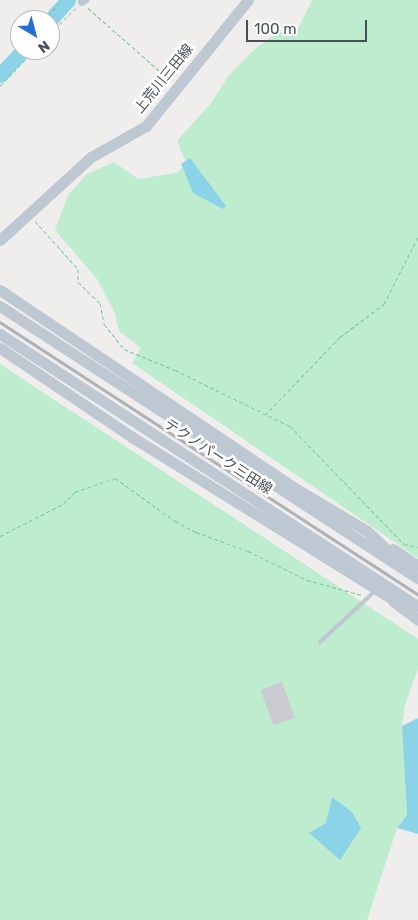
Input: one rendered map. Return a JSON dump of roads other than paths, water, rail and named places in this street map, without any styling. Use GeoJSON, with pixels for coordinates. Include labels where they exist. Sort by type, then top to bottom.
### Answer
{"type":"FeatureCollection","features":[{"type":"Feature","properties":{"kind":"main road","name":"上荒川三田線"},"geometry":{"type":"LineString","coordinates":[[0,240],[91,158],[146,126],[178,89],[248,0]]}},
{"type":"Feature","properties":{"kind":"main road"},"geometry":{"type":"LineString","coordinates":[[0,290],[293,487],[367,531],[402,548],[418,566]]}},
{"type":"Feature","properties":{"kind":"main road","name":"テクノパーク三田線"},"geometry":{"type":"LineString","coordinates":[[0,306],[418,580]]}},
{"type":"Feature","properties":{"kind":"main road","name":"テクノパーク三田線"},"geometry":{"type":"LineString","coordinates":[[0,334],[418,607]]}},
{"type":"Feature","properties":{"kind":"main road"},"geometry":{"type":"LineString","coordinates":[[0,348],[132,437],[418,620]]}},
{"type":"Feature","properties":{"kind":"main road"},"geometry":{"type":"LineString","coordinates":[[367,531],[394,555],[406,572]]}},
{"type":"Feature","properties":{"kind":"main road"},"geometry":{"type":"LineString","coordinates":[[376,593],[418,613]]}},
{"type":"Feature","properties":{"kind":"lane"},"geometry":{"type":"LineString","coordinates":[[320,642],[376,593]]}},
{"type":"Feature","properties":{"kind":"water"},"geometry":{"type":"Polygon","coordinates":[[[190,158],[226,206],[223,209],[193,193],[181,164],[190,158]]]}},
{"type":"Feature","properties":{"kind":"water"},"geometry":{"type":"Polygon","coordinates":[[[418,718],[418,834],[397,828],[407,815],[402,726],[418,718]]]}},
{"type":"Feature","properties":{"kind":"water"},"geometry":{"type":"Polygon","coordinates":[[[332,797],[352,812],[361,828],[340,860],[309,833],[326,823],[332,797]]]}},
{"type":"Feature","properties":{"kind":"waterway"},"geometry":{"type":"LineString","coordinates":[[59,10],[68,0]]}},
{"type":"Feature","properties":{"kind":"waterway"},"geometry":{"type":"LineString","coordinates":[[0,75],[14,60]]}},
{"type":"Feature","properties":{"kind":"railway"},"geometry":{"type":"LineString","coordinates":[[0,322],[418,595]]}}]}
